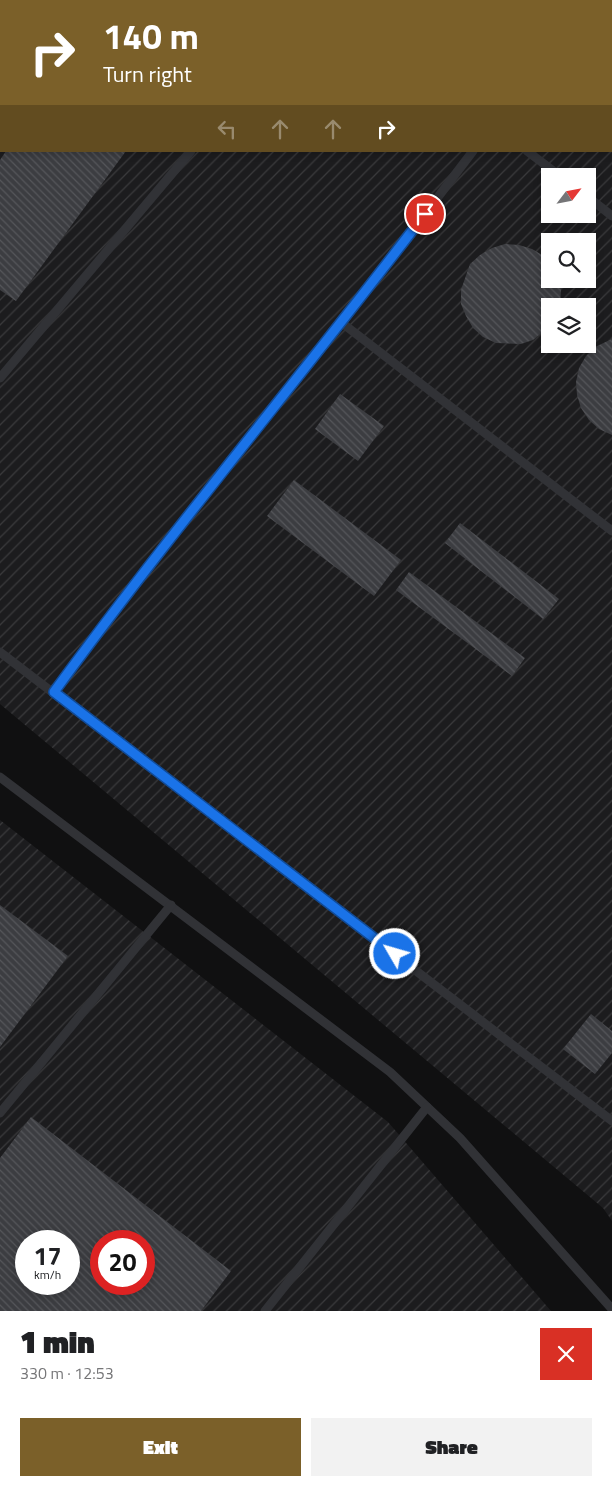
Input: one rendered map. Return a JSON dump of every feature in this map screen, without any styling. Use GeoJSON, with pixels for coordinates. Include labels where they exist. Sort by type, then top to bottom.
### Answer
{"type":"FeatureCollection","features":[{"type":"Feature","properties":{"kind":"lane"},"geometry":{"type":"LineString","coordinates":[[0,378],[190,152]]}},
{"type":"Feature","properties":{"kind":"lane"},"geometry":{"type":"LineString","coordinates":[[54,692],[124,597],[342,322],[472,152]]}},
{"type":"Feature","properties":{"kind":"lane"},"geometry":{"type":"LineString","coordinates":[[529,152],[550,168]]}},
{"type":"Feature","properties":{"kind":"lane"},"geometry":{"type":"LineString","coordinates":[[596,203],[612,216]]}},
{"type":"Feature","properties":{"kind":"lane"},"geometry":{"type":"LineString","coordinates":[[342,322],[612,531]]}},
{"type":"Feature","properties":{"kind":"lane"},"geometry":{"type":"LineString","coordinates":[[0,652],[612,1121]]}},
{"type":"Feature","properties":{"kind":"lane"},"geometry":{"type":"LineString","coordinates":[[0,777],[390,1072],[460,1138],[612,1309]]}},
{"type":"Feature","properties":{"kind":"lane"},"geometry":{"type":"LineString","coordinates":[[0,1113],[171,905]]}},
{"type":"Feature","properties":{"kind":"lane"},"geometry":{"type":"LineString","coordinates":[[265,1311],[427,1107]]}},
{"type":"Feature","properties":{"kind":"shaded area"},"geometry":{"type":"Polygon","coordinates":[[[0,152],[612,152],[612,1221],[603,1208],[0,704],[0,152]]]}},
{"type":"Feature","properties":{"kind":"shaded area"},"geometry":{"type":"Polygon","coordinates":[[[0,820],[388,1122],[551,1311],[0,1311],[0,820]]]}},
{"type":"Feature","properties":{"kind":"building"},"geometry":{"type":"Polygon","coordinates":[[[5,152],[125,152],[16,301],[0,290],[0,160],[5,152]]]}},
{"type":"Feature","properties":{"kind":"building"},"geometry":{"type":"Polygon","coordinates":[[[505,244],[519,245],[532,249],[541,254],[541,288],[561,288],[560,298],[541,298],[541,333],[533,340],[521,344],[496,343],[483,337],[473,328],[466,316],[461,304],[461,290],[470,264],[492,248],[505,244]]]}},
{"type":"Feature","properties":{"kind":"building"},"geometry":{"type":"Polygon","coordinates":[[[612,339],[612,435],[599,429],[589,420],[581,408],[577,395],[576,382],[579,368],[589,353],[596,353],[596,347],[612,339]]]}},
{"type":"Feature","properties":{"kind":"building"},"geometry":{"type":"Polygon","coordinates":[[[340,394],[384,426],[358,461],[315,429],[340,394]]]}},
{"type":"Feature","properties":{"kind":"building"},"geometry":{"type":"Polygon","coordinates":[[[294,480],[401,560],[374,596],[267,516],[294,480]]]}},
{"type":"Feature","properties":{"kind":"building"},"geometry":{"type":"Polygon","coordinates":[[[460,523],[559,599],[543,619],[445,543],[460,523]]]}},
{"type":"Feature","properties":{"kind":"building"},"geometry":{"type":"Polygon","coordinates":[[[409,572],[525,658],[512,676],[396,590],[409,572]]]}},
{"type":"Feature","properties":{"kind":"building"},"geometry":{"type":"Polygon","coordinates":[[[0,905],[68,956],[0,1047],[0,905]]]}},
{"type":"Feature","properties":{"kind":"building"},"geometry":{"type":"Polygon","coordinates":[[[591,1014],[612,1031],[612,1053],[595,1074],[563,1049],[591,1014]]]}},
{"type":"Feature","properties":{"kind":"building"},"geometry":{"type":"Polygon","coordinates":[[[31,1117],[231,1271],[201,1311],[0,1311],[0,1158],[31,1117]]]}},
{"type":"Feature","properties":{"kind":"route"},"geometry":{"type":"LineString","coordinates":[[395,954],[54,692],[124,597],[425,214]]}}]}
